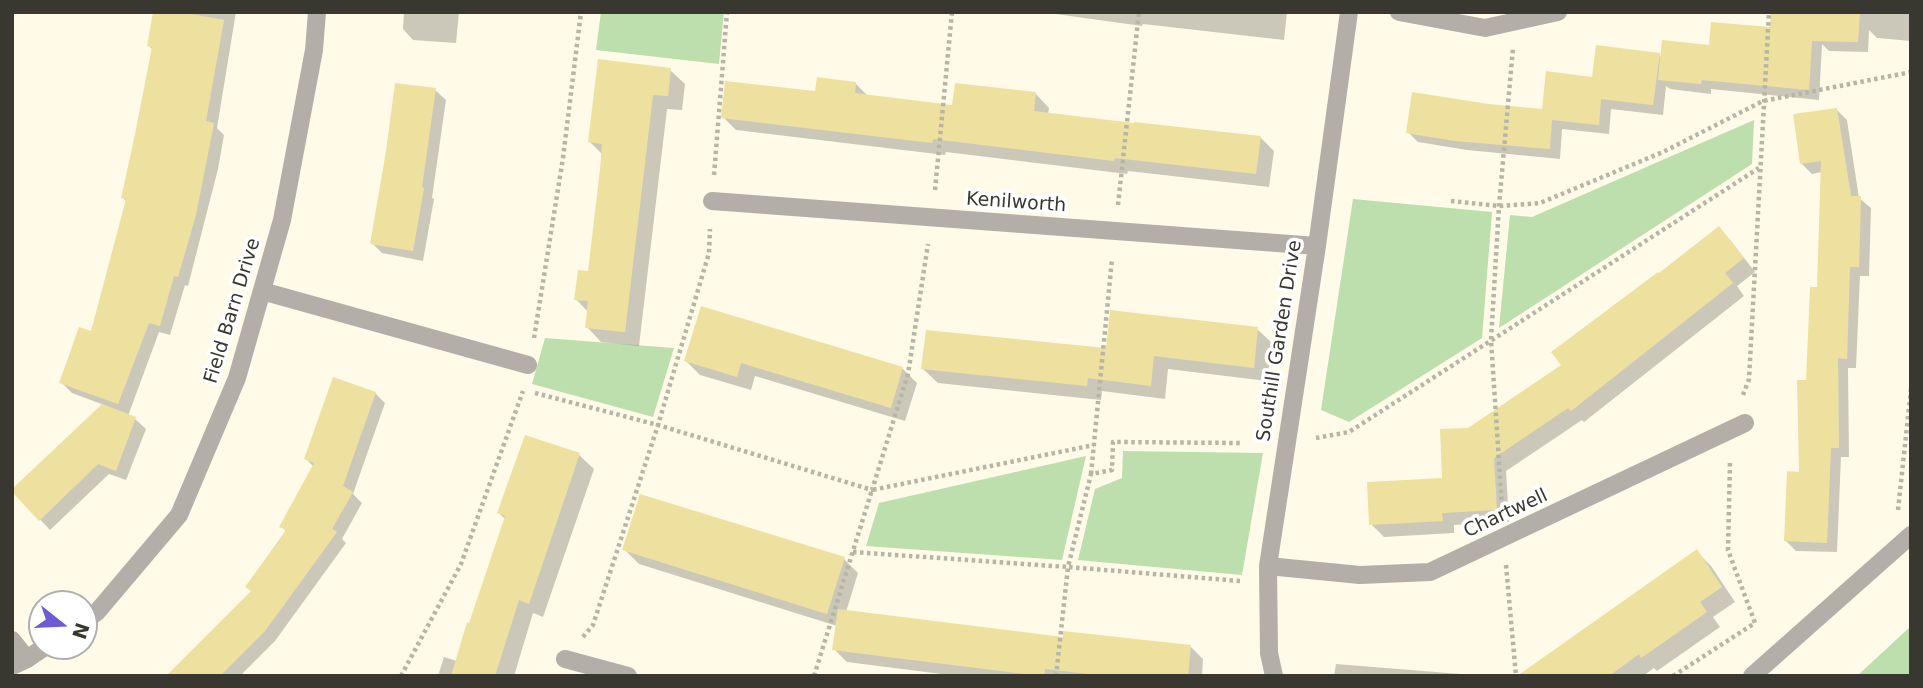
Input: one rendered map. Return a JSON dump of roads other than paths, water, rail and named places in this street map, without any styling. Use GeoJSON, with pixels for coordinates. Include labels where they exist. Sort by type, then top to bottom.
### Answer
{"type":"FeatureCollection","features":[{"type":"Feature","properties":{"kind":"street","name":"Field Barn Drive"},"geometry":{"type":"LineString","coordinates":[[98,611],[179,514],[237,379],[282,220],[314,50],[317,12]]}},
{"type":"Feature","properties":{"kind":"street","name":"Southill Garden Drive"},"geometry":{"type":"LineString","coordinates":[[1274,676],[1269,653],[1268,575],[1349,12]]}},
{"type":"Feature","properties":{"kind":"street"},"geometry":{"type":"LineString","coordinates":[[1399,12],[1485,28],[1558,12]]}},
{"type":"Feature","properties":{"kind":"street","name":"Kenilworth"},"geometry":{"type":"LineString","coordinates":[[712,201],[1317,246]]}},
{"type":"Feature","properties":{"kind":"street"},"geometry":{"type":"LineString","coordinates":[[262,291],[528,365]]}},
{"type":"Feature","properties":{"kind":"street","name":"Chartwell"},"geometry":{"type":"LineString","coordinates":[[1268,575],[1430,572],[1738,426]]}},
{"type":"Feature","properties":{"kind":"street"},"geometry":{"type":"LineString","coordinates":[[1752,676],[1911,535]]}},
{"type":"Feature","properties":{"kind":"street"},"geometry":{"type":"LineString","coordinates":[[12,640],[20,662]]}},
{"type":"Feature","properties":{"kind":"street"},"geometry":{"type":"LineString","coordinates":[[565,659],[628,676]]}}]}
